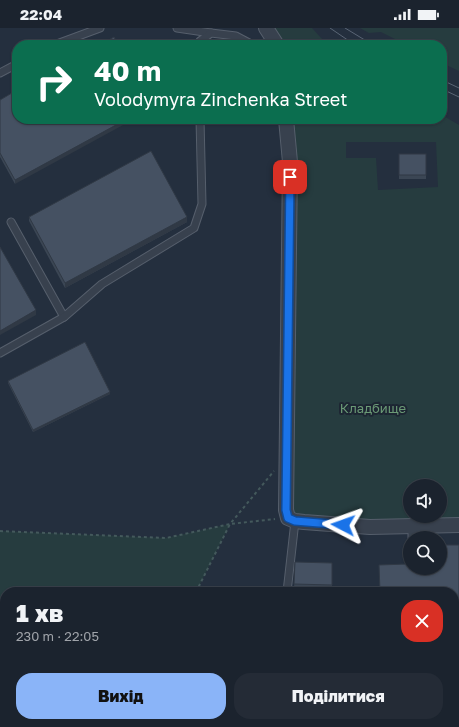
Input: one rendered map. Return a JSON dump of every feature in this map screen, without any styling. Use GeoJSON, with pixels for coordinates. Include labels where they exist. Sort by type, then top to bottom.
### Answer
{"type":"FeatureCollection","features":[{"type":"Feature","properties":{"kind":"street"},"geometry":{"type":"LineString","coordinates":[[266,28],[274,40]]}},
{"type":"Feature","properties":{"kind":"street"},"geometry":{"type":"LineString","coordinates":[[286,124],[290,162],[286,510],[292,519],[370,526],[405,531]]}},
{"type":"Feature","properties":{"kind":"street"},"geometry":{"type":"LineString","coordinates":[[419,531],[459,525]]}},
{"type":"Feature","properties":{"kind":"lane"},"geometry":{"type":"LineString","coordinates":[[68,40],[100,28]]}},
{"type":"Feature","properties":{"kind":"lane"},"geometry":{"type":"LineString","coordinates":[[177,28],[236,36],[244,40]]}},
{"type":"Feature","properties":{"kind":"lane"},"geometry":{"type":"LineString","coordinates":[[201,40],[211,33]]}},
{"type":"Feature","properties":{"kind":"lane"},"geometry":{"type":"LineString","coordinates":[[0,73],[12,67]]}},
{"type":"Feature","properties":{"kind":"lane"},"geometry":{"type":"LineString","coordinates":[[0,353],[64,317],[102,284],[194,228],[202,204],[200,124]]}},
{"type":"Feature","properties":{"kind":"lane"},"geometry":{"type":"LineString","coordinates":[[11,222],[64,317]]}},
{"type":"Feature","properties":{"kind":"lane"},"geometry":{"type":"LineString","coordinates":[[287,587],[292,519]]}},
{"type":"Feature","properties":{"kind":"path"},"geometry":{"type":"LineString","coordinates":[[198,587],[230,524],[286,456]]}},
{"type":"Feature","properties":{"kind":"path"},"geometry":{"type":"LineString","coordinates":[[0,531],[166,538],[230,524],[292,519]]}},
{"type":"Feature","properties":{"kind":"green space"},"geometry":{"type":"Polygon","coordinates":[[[266,28],[312,28],[324,40],[274,40],[266,28]]]}},
{"type":"Feature","properties":{"kind":"green space"},"geometry":{"type":"Polygon","coordinates":[[[360,28],[459,28],[459,71],[447,65],[447,40],[397,40],[381,32],[369,33],[360,28]]]}},
{"type":"Feature","properties":{"kind":"green space","name":"Кладбище"},"geometry":{"type":"Polygon","coordinates":[[[447,118],[459,125],[459,525],[410,523],[447,523],[447,479],[403,479],[403,523],[288,518],[286,124],[447,124],[447,118]],[[346,142],[346,158],[376,158],[378,190],[438,187],[436,142],[346,142]]]}},
{"type":"Feature","properties":{"kind":"green space"},"geometry":{"type":"Polygon","coordinates":[[[230,524],[198,587],[0,587],[0,531],[166,538],[230,524]]]}},
{"type":"Feature","properties":{"kind":"building"},"geometry":{"type":"Polygon","coordinates":[[[114,37],[116,40],[109,40],[114,37]]]}},
{"type":"Feature","properties":{"kind":"building"},"geometry":{"type":"Polygon","coordinates":[[[12,93],[12,124],[118,124],[15,180],[0,153],[0,100],[12,93]]]}},
{"type":"Feature","properties":{"kind":"building"},"geometry":{"type":"Polygon","coordinates":[[[151,151],[187,217],[65,283],[29,217],[151,151]]]}},
{"type":"Feature","properties":{"kind":"building"},"geometry":{"type":"Polygon","coordinates":[[[399,154],[426,154],[426,175],[399,175],[399,154]]]}},
{"type":"Feature","properties":{"kind":"building"},"geometry":{"type":"Polygon","coordinates":[[[0,247],[36,310],[0,331],[0,247]]]}},
{"type":"Feature","properties":{"kind":"building"},"geometry":{"type":"Polygon","coordinates":[[[85,342],[110,392],[33,430],[8,381],[85,342]]]}},
{"type":"Feature","properties":{"kind":"building"},"geometry":{"type":"Polygon","coordinates":[[[447,545],[459,545],[459,587],[380,587],[379,565],[403,564],[403,575],[447,575],[447,545]]]}},
{"type":"Feature","properties":{"kind":"building"},"geometry":{"type":"Polygon","coordinates":[[[295,562],[332,563],[332,585],[294,584],[295,562]]]}},
{"type":"Feature","properties":{"kind":"tram line"},"geometry":{"type":"LineString","coordinates":[[330,28],[348,40]]}},
{"type":"Feature","properties":{"kind":"tram line"},"geometry":{"type":"LineString","coordinates":[[345,28],[365,40]]}},
{"type":"Feature","properties":{"kind":"tram line"},"geometry":{"type":"LineString","coordinates":[[447,82],[459,88]]}},
{"type":"Feature","properties":{"kind":"tram line"},"geometry":{"type":"LineString","coordinates":[[447,91],[459,97]]}},
{"type":"Feature","properties":{"kind":"route"},"geometry":{"type":"LineString","coordinates":[[290,177],[286,510],[288,518],[295,521],[343,525]]}}]}
